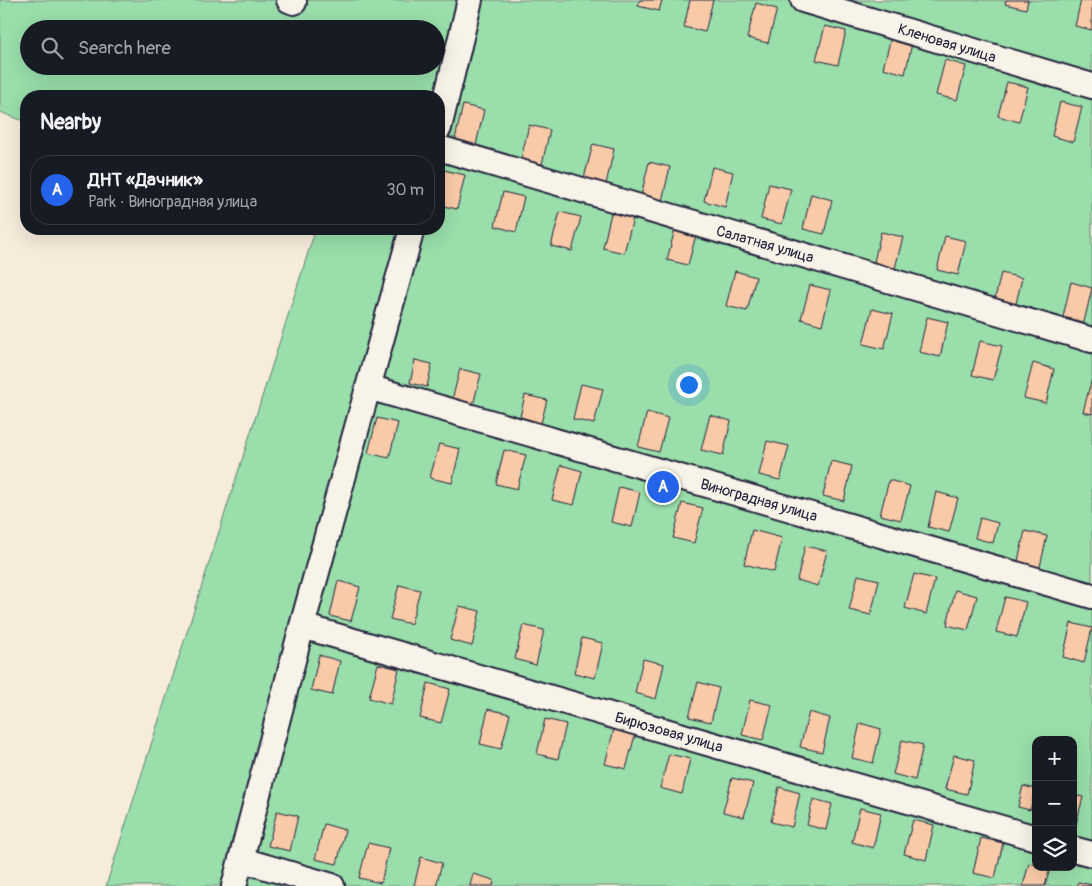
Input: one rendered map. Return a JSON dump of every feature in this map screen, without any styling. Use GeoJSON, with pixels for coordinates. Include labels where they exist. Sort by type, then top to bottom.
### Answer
{"type":"FeatureCollection","features":[{"type":"Feature","properties":{"kind":"street"},"geometry":{"type":"LineString","coordinates":[[445,103],[470,0]]}},
{"type":"Feature","properties":{"kind":"street","name":"Кленовая улица"},"geometry":{"type":"LineString","coordinates":[[803,0],[1092,86]]}},
{"type":"Feature","properties":{"kind":"street","name":"Салатная улица"},"geometry":{"type":"LineString","coordinates":[[445,150],[1092,340]]}},
{"type":"Feature","properties":{"kind":"street"},"geometry":{"type":"LineString","coordinates":[[234,886],[302,626],[410,235]]}},
{"type":"Feature","properties":{"kind":"street","name":"Виноградная улица"},"geometry":{"type":"LineString","coordinates":[[368,387],[1092,596]]}},
{"type":"Feature","properties":{"kind":"street","name":"Бирюзовая улица"},"geometry":{"type":"LineString","coordinates":[[302,626],[1032,837]]}},
{"type":"Feature","properties":{"kind":"street"},"geometry":{"type":"LineString","coordinates":[[1077,850],[1092,854]]}},
{"type":"Feature","properties":{"kind":"street"},"geometry":{"type":"LineString","coordinates":[[242,860],[332,886]]}},
{"type":"Feature","properties":{"kind":"green space"},"geometry":{"type":"Polygon","coordinates":[[[0,0],[1092,0],[1092,886],[106,886],[314,235],[445,235],[445,90],[20,90],[20,120],[0,112],[0,0]]]}},
{"type":"Feature","properties":{"kind":"building"},"geometry":{"type":"Polygon","coordinates":[[[640,0],[662,0],[659,11],[638,6],[640,0]]]}},
{"type":"Feature","properties":{"kind":"building"},"geometry":{"type":"Polygon","coordinates":[[[690,0],[713,0],[705,32],[684,27],[690,0]]]}},
{"type":"Feature","properties":{"kind":"building"},"geometry":{"type":"Polygon","coordinates":[[[1006,0],[1028,0],[1026,9],[1005,4],[1006,0]]]}},
{"type":"Feature","properties":{"kind":"building"},"geometry":{"type":"Polygon","coordinates":[[[1081,0],[1092,0],[1092,30],[1075,26],[1081,0]]]}},
{"type":"Feature","properties":{"kind":"building"},"geometry":{"type":"Polygon","coordinates":[[[756,3],[777,9],[768,43],[747,38],[756,3]]]}},
{"type":"Feature","properties":{"kind":"building"},"geometry":{"type":"Polygon","coordinates":[[[825,26],[846,31],[838,65],[816,60],[825,26]]]}},
{"type":"Feature","properties":{"kind":"building"},"geometry":{"type":"Polygon","coordinates":[[[892,34],[913,39],[905,74],[883,68],[892,34]]]}},
{"type":"Feature","properties":{"kind":"building"},"geometry":{"type":"Polygon","coordinates":[[[945,60],[966,66],[957,100],[936,95],[945,60]]]}},
{"type":"Feature","properties":{"kind":"building"},"geometry":{"type":"Polygon","coordinates":[[[1007,82],[1028,87],[1019,122],[998,116],[1007,82]]]}},
{"type":"Feature","properties":{"kind":"building"},"geometry":{"type":"Polygon","coordinates":[[[1060,102],[1082,107],[1073,142],[1052,136],[1060,102]]]}},
{"type":"Feature","properties":{"kind":"building"},"geometry":{"type":"Polygon","coordinates":[[[463,105],[484,110],[476,145],[455,139],[463,105]]]}},
{"type":"Feature","properties":{"kind":"building"},"geometry":{"type":"Polygon","coordinates":[[[529,125],[550,130],[542,164],[521,159],[529,125]]]}},
{"type":"Feature","properties":{"kind":"building"},"geometry":{"type":"Polygon","coordinates":[[[593,144],[614,149],[606,184],[584,178],[593,144]]]}},
{"type":"Feature","properties":{"kind":"building"},"geometry":{"type":"Polygon","coordinates":[[[649,162],[670,167],[662,201],[641,196],[649,162]]]}},
{"type":"Feature","properties":{"kind":"building"},"geometry":{"type":"Polygon","coordinates":[[[712,167],[733,172],[725,207],[704,201],[712,167]]]}},
{"type":"Feature","properties":{"kind":"building"},"geometry":{"type":"Polygon","coordinates":[[[445,170],[465,175],[457,209],[445,206],[445,170]]]}},
{"type":"Feature","properties":{"kind":"building"},"geometry":{"type":"Polygon","coordinates":[[[769,184],[791,189],[782,224],[761,219],[769,184]]]}},
{"type":"Feature","properties":{"kind":"building"},"geometry":{"type":"Polygon","coordinates":[[[503,192],[524,197],[516,232],[495,226],[503,192]]]}},
{"type":"Feature","properties":{"kind":"building"},"geometry":{"type":"Polygon","coordinates":[[[811,194],[832,200],[824,234],[803,229],[811,194]]]}},
{"type":"Feature","properties":{"kind":"building"},"geometry":{"type":"Polygon","coordinates":[[[560,212],[581,217],[572,251],[551,246],[560,212]]]}},
{"type":"Feature","properties":{"kind":"building"},"geometry":{"type":"Polygon","coordinates":[[[611,213],[633,218],[624,253],[603,248],[611,213]]]}},
{"type":"Feature","properties":{"kind":"building"},"geometry":{"type":"Polygon","coordinates":[[[676,225],[697,231],[688,265],[667,260],[676,225]]]}},
{"type":"Feature","properties":{"kind":"building"},"geometry":{"type":"Polygon","coordinates":[[[881,232],[903,237],[894,272],[873,266],[881,232]]]}},
{"type":"Feature","properties":{"kind":"building"},"geometry":{"type":"Polygon","coordinates":[[[945,236],[966,241],[958,275],[937,270],[945,236]]]}},
{"type":"Feature","properties":{"kind":"building"},"geometry":{"type":"Polygon","coordinates":[[[735,271],[756,277],[747,311],[726,306],[735,271]]]}},
{"type":"Feature","properties":{"kind":"building"},"geometry":{"type":"Polygon","coordinates":[[[1001,273],[1022,278],[1014,312],[993,307],[1001,273]]]}},
{"type":"Feature","properties":{"kind":"building"},"geometry":{"type":"Polygon","coordinates":[[[1071,282],[1092,288],[1084,322],[1063,317],[1071,282]]]}},
{"type":"Feature","properties":{"kind":"building"},"geometry":{"type":"Polygon","coordinates":[[[810,285],[831,290],[822,325],[801,319],[810,285]]]}},
{"type":"Feature","properties":{"kind":"building"},"geometry":{"type":"Polygon","coordinates":[[[872,309],[893,314],[884,349],[863,344],[872,309]]]}},
{"type":"Feature","properties":{"kind":"building"},"geometry":{"type":"Polygon","coordinates":[[[927,317],[948,322],[940,357],[919,352],[927,317]]]}},
{"type":"Feature","properties":{"kind":"building"},"geometry":{"type":"Polygon","coordinates":[[[980,341],[1002,346],[993,380],[972,375],[980,341]]]}},
{"type":"Feature","properties":{"kind":"building"},"geometry":{"type":"Polygon","coordinates":[[[415,360],[432,364],[427,387],[410,383],[415,360]]]}},
{"type":"Feature","properties":{"kind":"building"},"geometry":{"type":"Polygon","coordinates":[[[1033,363],[1054,369],[1046,403],[1024,398],[1033,363]]]}},
{"type":"Feature","properties":{"kind":"building"},"geometry":{"type":"Polygon","coordinates":[[[460,369],[481,374],[472,409],[451,404],[460,369]]]}},
{"type":"Feature","properties":{"kind":"building"},"geometry":{"type":"Polygon","coordinates":[[[1092,378],[1092,414],[1083,412],[1092,378]]]}},
{"type":"Feature","properties":{"kind":"building"},"geometry":{"type":"Polygon","coordinates":[[[581,384],[603,389],[594,424],[573,419],[581,384]]]}},
{"type":"Feature","properties":{"kind":"building"},"geometry":{"type":"Polygon","coordinates":[[[525,395],[547,400],[538,435],[517,430],[525,395]]]}},
{"type":"Feature","properties":{"kind":"building"},"geometry":{"type":"Polygon","coordinates":[[[647,412],[668,418],[659,452],[638,447],[647,412]]]}},
{"type":"Feature","properties":{"kind":"building"},"geometry":{"type":"Polygon","coordinates":[[[710,415],[731,421],[723,455],[701,450],[710,415]]]}},
{"type":"Feature","properties":{"kind":"building"},"geometry":{"type":"Polygon","coordinates":[[[377,418],[398,423],[389,458],[368,453],[377,418]]]}},
{"type":"Feature","properties":{"kind":"building"},"geometry":{"type":"Polygon","coordinates":[[[767,441],[789,446],[780,480],[759,475],[767,441]]]}},
{"type":"Feature","properties":{"kind":"building"},"geometry":{"type":"Polygon","coordinates":[[[439,444],[460,449],[452,483],[430,478],[439,444]]]}},
{"type":"Feature","properties":{"kind":"building"},"geometry":{"type":"Polygon","coordinates":[[[504,450],[526,455],[517,489],[496,484],[504,450]]]}},
{"type":"Feature","properties":{"kind":"building"},"geometry":{"type":"Polygon","coordinates":[[[831,461],[852,466],[844,501],[823,496],[831,461]]]}},
{"type":"Feature","properties":{"kind":"building"},"geometry":{"type":"Polygon","coordinates":[[[561,465],[582,471],[574,505],[552,500],[561,465]]]}},
{"type":"Feature","properties":{"kind":"building"},"geometry":{"type":"Polygon","coordinates":[[[889,480],[910,486],[901,520],[880,515],[889,480]]]}},
{"type":"Feature","properties":{"kind":"building"},"geometry":{"type":"Polygon","coordinates":[[[619,487],[640,492],[632,527],[611,522],[619,487]]]}},
{"type":"Feature","properties":{"kind":"building"},"geometry":{"type":"Polygon","coordinates":[[[936,492],[958,498],[949,532],[928,527],[936,492]]]}},
{"type":"Feature","properties":{"kind":"building"},"geometry":{"type":"Polygon","coordinates":[[[682,503],[703,508],[694,543],[673,538],[682,503]]]}},
{"type":"Feature","properties":{"kind":"building"},"geometry":{"type":"Polygon","coordinates":[[[980,518],[998,523],[993,543],[975,538],[980,518]]]}},
{"type":"Feature","properties":{"kind":"building"},"geometry":{"type":"Polygon","coordinates":[[[752,530],[782,538],[774,572],[744,564],[752,530]]]}},
{"type":"Feature","properties":{"kind":"building"},"geometry":{"type":"Polygon","coordinates":[[[1025,531],[1047,536],[1039,571],[1017,565],[1025,531]]]}},
{"type":"Feature","properties":{"kind":"building"},"geometry":{"type":"Polygon","coordinates":[[[805,546],[827,551],[818,586],[797,580],[805,546]]]}},
{"type":"Feature","properties":{"kind":"building"},"geometry":{"type":"Polygon","coordinates":[[[914,574],[935,579],[926,614],[905,608],[914,574]]]}},
{"type":"Feature","properties":{"kind":"building"},"geometry":{"type":"Polygon","coordinates":[[[858,575],[879,580],[871,615],[849,610],[858,575]]]}},
{"type":"Feature","properties":{"kind":"building"},"geometry":{"type":"Polygon","coordinates":[[[338,581],[360,587],[351,621],[330,616],[338,581]]]}},
{"type":"Feature","properties":{"kind":"building"},"geometry":{"type":"Polygon","coordinates":[[[399,585],[420,590],[411,624],[390,619],[399,585]]]}},
{"type":"Feature","properties":{"kind":"building"},"geometry":{"type":"Polygon","coordinates":[[[955,590],[977,596],[968,630],[947,625],[955,590]]]}},
{"type":"Feature","properties":{"kind":"building"},"geometry":{"type":"Polygon","coordinates":[[[1005,597],[1026,602],[1017,637],[996,632],[1005,597]]]}},
{"type":"Feature","properties":{"kind":"building"},"geometry":{"type":"Polygon","coordinates":[[[459,606],[480,611],[472,646],[450,640],[459,606]]]}},
{"type":"Feature","properties":{"kind":"building"},"geometry":{"type":"Polygon","coordinates":[[[1071,623],[1092,628],[1084,663],[1063,657],[1071,623]]]}},
{"type":"Feature","properties":{"kind":"building"},"geometry":{"type":"Polygon","coordinates":[[[523,625],[544,630],[536,665],[515,659],[523,625]]]}},
{"type":"Feature","properties":{"kind":"building"},"geometry":{"type":"Polygon","coordinates":[[[582,638],[603,643],[595,678],[574,673],[582,638]]]}},
{"type":"Feature","properties":{"kind":"building"},"geometry":{"type":"Polygon","coordinates":[[[319,655],[340,661],[332,695],[311,690],[319,655]]]}},
{"type":"Feature","properties":{"kind":"building"},"geometry":{"type":"Polygon","coordinates":[[[643,659],[664,664],[656,699],[635,693],[643,659]]]}},
{"type":"Feature","properties":{"kind":"building"},"geometry":{"type":"Polygon","coordinates":[[[378,664],[399,669],[391,704],[369,698],[378,664]]]}},
{"type":"Feature","properties":{"kind":"building"},"geometry":{"type":"Polygon","coordinates":[[[698,682],[719,688],[711,722],[689,717],[698,682]]]}},
{"type":"Feature","properties":{"kind":"building"},"geometry":{"type":"Polygon","coordinates":[[[428,683],[450,689],[441,723],[420,718],[428,683]]]}},
{"type":"Feature","properties":{"kind":"building"},"geometry":{"type":"Polygon","coordinates":[[[750,700],[772,705],[763,740],[742,735],[750,700]]]}},
{"type":"Feature","properties":{"kind":"building"},"geometry":{"type":"Polygon","coordinates":[[[488,709],[510,714],[501,749],[480,744],[488,709]]]}},
{"type":"Feature","properties":{"kind":"building"},"geometry":{"type":"Polygon","coordinates":[[[809,712],[830,718],[822,752],[800,747],[809,712]]]}},
{"type":"Feature","properties":{"kind":"building"},"geometry":{"type":"Polygon","coordinates":[[[545,719],[566,724],[558,759],[537,754],[545,719]]]}},
{"type":"Feature","properties":{"kind":"building"},"geometry":{"type":"Polygon","coordinates":[[[860,723],[881,729],[873,763],[852,758],[860,723]]]}},
{"type":"Feature","properties":{"kind":"building"},"geometry":{"type":"Polygon","coordinates":[[[614,729],[635,735],[626,769],[605,764],[614,729]]]}},
{"type":"Feature","properties":{"kind":"building"},"geometry":{"type":"Polygon","coordinates":[[[902,740],[923,745],[915,780],[893,774],[902,740]]]}},
{"type":"Feature","properties":{"kind":"building"},"geometry":{"type":"Polygon","coordinates":[[[669,754],[690,759],[682,794],[660,788],[669,754]]]}},
{"type":"Feature","properties":{"kind":"building"},"geometry":{"type":"Polygon","coordinates":[[[954,755],[975,760],[967,794],[945,789],[954,755]]]}},
{"type":"Feature","properties":{"kind":"building"},"geometry":{"type":"Polygon","coordinates":[[[732,778],[753,783],[744,817],[723,812],[732,778]]]}},
{"type":"Feature","properties":{"kind":"building"},"geometry":{"type":"Polygon","coordinates":[[[1023,786],[1032,788],[1030,810],[1018,807],[1023,786]]]}},
{"type":"Feature","properties":{"kind":"building"},"geometry":{"type":"Polygon","coordinates":[[[779,787],[800,793],[792,827],[771,822],[779,787]]]}},
{"type":"Feature","properties":{"kind":"building"},"geometry":{"type":"Polygon","coordinates":[[[1077,796],[1083,797],[1077,820],[1077,796]]]}},
{"type":"Feature","properties":{"kind":"building"},"geometry":{"type":"Polygon","coordinates":[[[813,799],[832,804],[826,830],[807,825],[813,799]]]}},
{"type":"Feature","properties":{"kind":"building"},"geometry":{"type":"Polygon","coordinates":[[[860,808],[881,813],[873,848],[852,842],[860,808]]]}},
{"type":"Feature","properties":{"kind":"building"},"geometry":{"type":"Polygon","coordinates":[[[277,811],[298,816],[290,851],[268,846],[277,811]]]}},
{"type":"Feature","properties":{"kind":"building"},"geometry":{"type":"Polygon","coordinates":[[[913,820],[934,825],[926,860],[904,854],[913,820]]]}},
{"type":"Feature","properties":{"kind":"building"},"geometry":{"type":"Polygon","coordinates":[[[324,824],[345,830],[337,864],[315,859],[324,824]]]}},
{"type":"Feature","properties":{"kind":"building"},"geometry":{"type":"Polygon","coordinates":[[[981,838],[1003,843],[995,878],[973,873],[981,838]]]}},
{"type":"Feature","properties":{"kind":"building"},"geometry":{"type":"Polygon","coordinates":[[[368,843],[389,848],[381,883],[359,878],[368,843]]]}},
{"type":"Feature","properties":{"kind":"building"},"geometry":{"type":"Polygon","coordinates":[[[421,857],[442,863],[436,886],[414,886],[421,857]]]}},
{"type":"Feature","properties":{"kind":"building"},"geometry":{"type":"Polygon","coordinates":[[[1029,863],[1032,864],[1032,871],[1049,871],[1045,886],[1023,886],[1029,863]]]}},
{"type":"Feature","properties":{"kind":"building"},"geometry":{"type":"Polygon","coordinates":[[[473,874],[494,880],[493,886],[470,886],[473,874]]]}},
{"type":"Feature","properties":{"kind":"building"},"geometry":{"type":"Polygon","coordinates":[[[1078,882],[1092,885],[1092,886],[1077,886],[1078,882]]]}},
{"type":"Feature","properties":{"kind":"place","name":"ДНТ «Дачник»"},"geometry":{"type":"Point","coordinates":[663,487]}}]}
